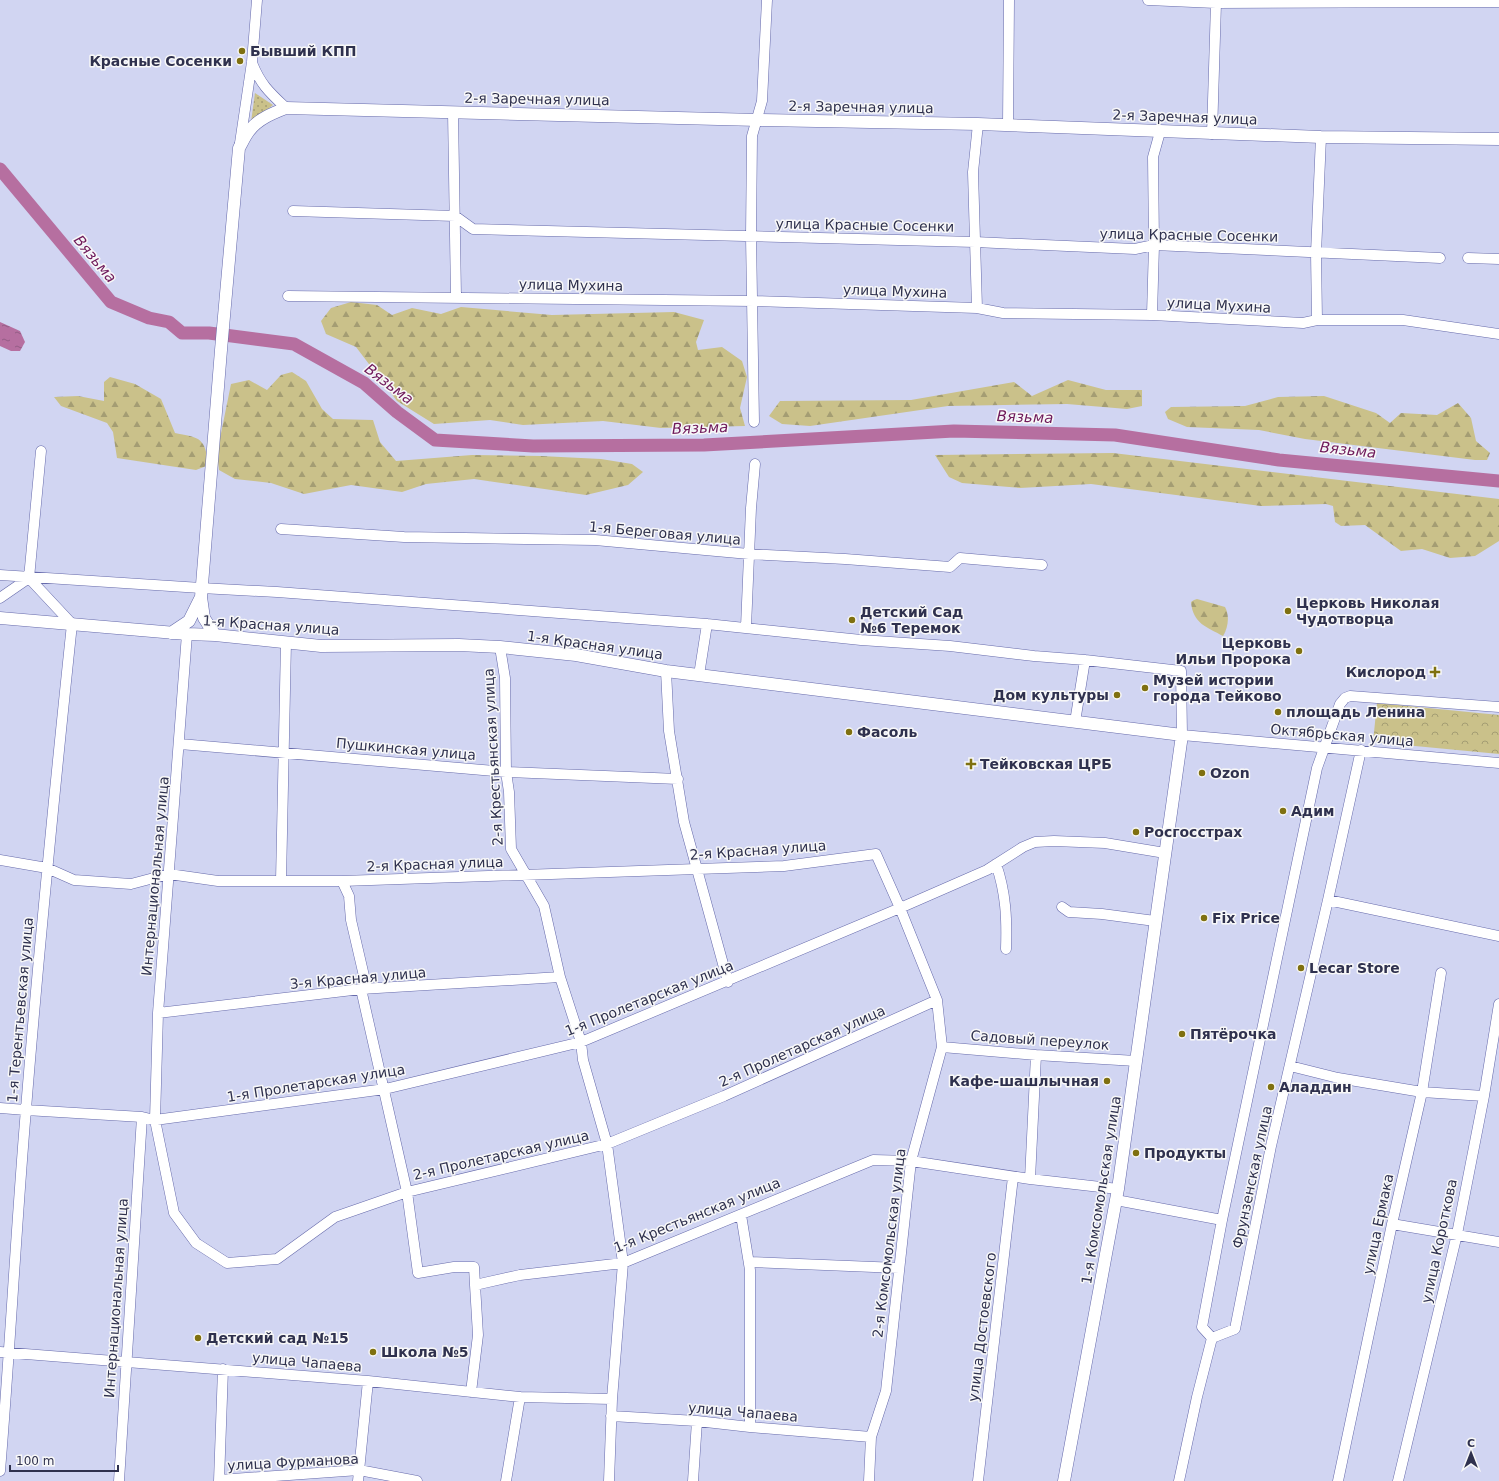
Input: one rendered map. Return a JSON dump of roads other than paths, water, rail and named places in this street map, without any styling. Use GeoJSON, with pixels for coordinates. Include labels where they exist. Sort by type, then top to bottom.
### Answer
{"type":"FeatureCollection","features":[{"type":"Feature","properties":{"kind":"main road","name":"2-я Заречная улица"},"geometry":{"type":"LineString","coordinates":[[239,148],[249,131],[260,121],[272,113],[286,108],[978,124],[1212,134],[1499,140]]}},
{"type":"Feature","properties":{"kind":"main road"},"geometry":{"type":"LineString","coordinates":[[215,635],[204,618],[201,593],[220,350],[239,148]]}},
{"type":"Feature","properties":{"kind":"main road"},"geometry":{"type":"LineString","coordinates":[[171,633],[189,621],[201,593]]}},
{"type":"Feature","properties":{"kind":"main road","name":"1-я Красная улица"},"geometry":{"type":"LineString","coordinates":[[0,618],[171,633],[215,635],[321,646],[459,645],[500,647],[576,655],[666,671],[1182,735]]}},
{"type":"Feature","properties":{"kind":"main road","name":"1-я Комсомольская улица"},"geometry":{"type":"LineString","coordinates":[[1064,1481],[1117,1194],[1182,735]]}},
{"type":"Feature","properties":{"kind":"street"},"geometry":{"type":"LineString","coordinates":[[239,148],[252,62],[257,0]]}},
{"type":"Feature","properties":{"kind":"street"},"geometry":{"type":"LineString","coordinates":[[754,422],[751,236],[752,136],[758,120],[762,101],[767,0]]}},
{"type":"Feature","properties":{"kind":"street"},"geometry":{"type":"LineString","coordinates":[[1008,125],[1009,0]]}},
{"type":"Feature","properties":{"kind":"street"},"geometry":{"type":"LineString","coordinates":[[1148,0],[1216,3],[1499,2]]}},
{"type":"Feature","properties":{"kind":"street"},"geometry":{"type":"LineString","coordinates":[[1212,134],[1216,3]]}},
{"type":"Feature","properties":{"kind":"street"},"geometry":{"type":"LineString","coordinates":[[252,62],[258,79],[286,108]]}},
{"type":"Feature","properties":{"kind":"street"},"geometry":{"type":"LineString","coordinates":[[453,112],[456,297]]}},
{"type":"Feature","properties":{"kind":"street"},"geometry":{"type":"LineString","coordinates":[[977,308],[973,172],[978,124]]}},
{"type":"Feature","properties":{"kind":"street"},"geometry":{"type":"LineString","coordinates":[[1152,315],[1154,245],[1153,157],[1160,132]]}},
{"type":"Feature","properties":{"kind":"street"},"geometry":{"type":"LineString","coordinates":[[1317,320],[1316,253],[1321,137]]}},
{"type":"Feature","properties":{"kind":"street"},"geometry":{"type":"LineString","coordinates":[[293,211],[455,216]]}},
{"type":"Feature","properties":{"kind":"street","name":"улица Красные Сосенки"},"geometry":{"type":"LineString","coordinates":[[455,216],[473,229],[975,242],[1135,249],[1154,245],[1440,258]]}},
{"type":"Feature","properties":{"kind":"street"},"geometry":{"type":"LineString","coordinates":[[1468,258],[1499,259]]}},
{"type":"Feature","properties":{"kind":"street","name":"улица Мухина"},"geometry":{"type":"LineString","coordinates":[[288,296],[753,301],[977,308],[1003,313],[1152,315],[1303,324],[1317,320],[1403,320],[1499,334]]}},
{"type":"Feature","properties":{"kind":"street"},"geometry":{"type":"LineString","coordinates":[[41,451],[29,578],[72,624]]}},
{"type":"Feature","properties":{"kind":"street"},"geometry":{"type":"LineString","coordinates":[[746,627],[751,508],[755,464]]}},
{"type":"Feature","properties":{"kind":"street","name":"1-я Береговая улица"},"geometry":{"type":"LineString","coordinates":[[281,529],[404,537],[595,540],[749,554],[950,566],[960,558],[1042,565]]}},
{"type":"Feature","properties":{"kind":"street"},"geometry":{"type":"LineString","coordinates":[[0,575],[201,593],[277,592],[746,627],[861,640],[950,646],[1181,671],[1182,735]]}},
{"type":"Feature","properties":{"kind":"street"},"geometry":{"type":"LineString","coordinates":[[0,598],[29,578]]}},
{"type":"Feature","properties":{"kind":"street","name":"1-я Терентьевская улица"},"geometry":{"type":"LineString","coordinates":[[0,1471],[5,1352],[47,868],[72,624]]}},
{"type":"Feature","properties":{"kind":"street"},"geometry":{"type":"LineString","coordinates":[[699,675],[707,624]]}},
{"type":"Feature","properties":{"kind":"street","name":"Интернациональная улица"},"geometry":{"type":"LineString","coordinates":[[155,1120],[158,1013],[180,744],[187,634]]}},
{"type":"Feature","properties":{"kind":"street"},"geometry":{"type":"LineString","coordinates":[[281,881],[286,642]]}},
{"type":"Feature","properties":{"kind":"street","name":"2-я Крестьянская улица"},"geometry":{"type":"LineString","coordinates":[[500,647],[505,678],[506,772],[509,792],[511,849],[525,876],[544,906],[560,977],[581,1042],[583,1060],[607,1144],[623,1263],[612,1399],[609,1481]]}},
{"type":"Feature","properties":{"kind":"street"},"geometry":{"type":"LineString","coordinates":[[1075,722],[1085,660]]}},
{"type":"Feature","properties":{"kind":"street"},"geometry":{"type":"LineString","coordinates":[[666,671],[669,731],[684,822],[728,982]]}},
{"type":"Feature","properties":{"kind":"street"},"geometry":{"type":"LineString","coordinates":[[1325,749],[1340,704],[1345,698],[1350,696],[1499,707]]}},
{"type":"Feature","properties":{"kind":"street","name":"Октябрьская улица"},"geometry":{"type":"LineString","coordinates":[[1182,735],[1325,749],[1361,750],[1499,763]]}},
{"type":"Feature","properties":{"kind":"street","name":"Пушкинская улица"},"geometry":{"type":"LineString","coordinates":[[180,744],[506,772],[678,779]]}},
{"type":"Feature","properties":{"kind":"street","name":"Фрунзенская улица"},"geometry":{"type":"LineString","coordinates":[[1325,749],[1317,768],[1222,1220],[1202,1326],[1212,1338],[1235,1329],[1268,1160],[1361,750]]}},
{"type":"Feature","properties":{"kind":"street","name":"1-я Пролетарская улица"},"geometry":{"type":"LineString","coordinates":[[0,1108],[142,1117],[155,1120],[385,1089],[581,1042],[728,982],[987,870],[1023,847],[1035,842],[1054,841],[1106,843],[1165,853]]}},
{"type":"Feature","properties":{"kind":"street","name":"2-я Красная улица"},"geometry":{"type":"LineString","coordinates":[[0,860],[47,868],[74,880],[130,884],[169,874],[218,881],[525,876],[784,866],[876,854]]}},
{"type":"Feature","properties":{"kind":"street","name":"2-я Комсомольская улица"},"geometry":{"type":"LineString","coordinates":[[870,1481],[871,1437],[886,1391],[911,1161],[942,1047],[937,1000],[900,908],[876,854]]}},
{"type":"Feature","properties":{"kind":"street"},"geometry":{"type":"LineString","coordinates":[[996,864],[1002,881],[1007,915],[1006,949]]}},
{"type":"Feature","properties":{"kind":"street"},"geometry":{"type":"LineString","coordinates":[[342,880],[349,896],[351,920],[385,1089],[386,1102],[407,1192],[418,1273],[454,1267],[474,1267],[478,1335],[471,1392]]}},
{"type":"Feature","properties":{"kind":"street"},"geometry":{"type":"LineString","coordinates":[[1328,900],[1499,936]]}},
{"type":"Feature","properties":{"kind":"street"},"geometry":{"type":"LineString","coordinates":[[1062,907],[1069,912],[1102,914],[1155,921]]}},
{"type":"Feature","properties":{"kind":"street","name":"улица Ермака"},"geometry":{"type":"LineString","coordinates":[[1338,1481],[1392,1224],[1422,1092],[1441,973]]}},
{"type":"Feature","properties":{"kind":"street","name":"3-я Красная улица"},"geometry":{"type":"LineString","coordinates":[[158,1013],[364,989],[560,977]]}},
{"type":"Feature","properties":{"kind":"street","name":"2-я Пролетарская улица"},"geometry":{"type":"LineString","coordinates":[[155,1120],[174,1213],[196,1244],[227,1263],[277,1259],[335,1217],[407,1192],[607,1144],[731,1093],[937,1000]]}},
{"type":"Feature","properties":{"kind":"street","name":"улица Короткова"},"geometry":{"type":"LineString","coordinates":[[1398,1481],[1456,1234],[1484,1096],[1499,1004]]}},
{"type":"Feature","properties":{"kind":"street","name":"Садовый переулок"},"geometry":{"type":"LineString","coordinates":[[942,1047],[1036,1055],[1136,1061]]}},
{"type":"Feature","properties":{"kind":"street"},"geometry":{"type":"LineString","coordinates":[[1030,1179],[1036,1055]]}},
{"type":"Feature","properties":{"kind":"street"},"geometry":{"type":"LineString","coordinates":[[1290,1066],[1338,1078],[1422,1092],[1484,1096]]}},
{"type":"Feature","properties":{"kind":"street","name":"Интернациональная улица"},"geometry":{"type":"LineString","coordinates":[[119,1481],[142,1117]]}},
{"type":"Feature","properties":{"kind":"street","name":"1-я Крестьянская улица"},"geometry":{"type":"LineString","coordinates":[[475,1285],[520,1275],[623,1263],[873,1160],[911,1161],[1030,1179],[1117,1194],[1222,1220]]}},
{"type":"Feature","properties":{"kind":"street","name":"улица Достоевского"},"geometry":{"type":"LineString","coordinates":[[978,1481],[1014,1177]]}},
{"type":"Feature","properties":{"kind":"street"},"geometry":{"type":"LineString","coordinates":[[741,1215],[750,1270],[750,1427]]}},
{"type":"Feature","properties":{"kind":"street"},"geometry":{"type":"LineString","coordinates":[[1392,1224],[1499,1242]]}},
{"type":"Feature","properties":{"kind":"street"},"geometry":{"type":"LineString","coordinates":[[749,1262],[899,1268]]}},
{"type":"Feature","properties":{"kind":"street"},"geometry":{"type":"LineString","coordinates":[[1179,1481],[1197,1397],[1212,1338]]}},
{"type":"Feature","properties":{"kind":"street","name":"улица Чапаева"},"geometry":{"type":"LineString","coordinates":[[5,1352],[368,1381],[520,1398],[612,1399]]}},
{"type":"Feature","properties":{"kind":"street"},"geometry":{"type":"LineString","coordinates":[[219,1481],[223,1369]]}},
{"type":"Feature","properties":{"kind":"street"},"geometry":{"type":"LineString","coordinates":[[358,1481],[368,1381]]}},
{"type":"Feature","properties":{"kind":"street"},"geometry":{"type":"LineString","coordinates":[[506,1481],[520,1398]]}},
{"type":"Feature","properties":{"kind":"street","name":"улица Чапаева"},"geometry":{"type":"LineString","coordinates":[[611,1416],[697,1420],[750,1427],[871,1437]]}},
{"type":"Feature","properties":{"kind":"street"},"geometry":{"type":"LineString","coordinates":[[693,1481],[697,1420]]}},
{"type":"Feature","properties":{"kind":"street","name":"улица Фурманова"},"geometry":{"type":"LineString","coordinates":[[219,1481],[358,1470],[417,1481]]}},
{"type":"Feature","properties":{"kind":"water"},"geometry":{"type":"Polygon","coordinates":[[[0,322],[20,331],[25,342],[20,351],[11,351],[0,346],[0,322]]]}},
{"type":"Feature","properties":{"kind":"waterway","name":"Вязьма"},"geometry":{"type":"LineString","coordinates":[[0,169],[111,302],[149,318],[169,322],[182,333],[209,333],[294,344],[364,383],[397,412],[435,440],[533,446],[704,445],[954,431],[1115,435],[1279,460],[1499,481]]}},
{"type":"Feature","properties":{"kind":"place","name":"Бывший КПП"},"geometry":{"type":"Point","coordinates":[242,51]}},
{"type":"Feature","properties":{"kind":"place","name":"Красные Сосенки"},"geometry":{"type":"Point","coordinates":[240,61]}},
{"type":"Feature","properties":{"kind":"place","name":"Церковь Николая Чудотворца"},"geometry":{"type":"Point","coordinates":[1288,611]}},
{"type":"Feature","properties":{"kind":"place","name":"Детский Сад №6 Теремок"},"geometry":{"type":"Point","coordinates":[852,620]}},
{"type":"Feature","properties":{"kind":"place","name":"Церковь Ильи Пророка"},"geometry":{"type":"Point","coordinates":[1299,651]}},
{"type":"Feature","properties":{"kind":"place","name":"Кислород"},"geometry":{"type":"Point","coordinates":[1435,672]}},
{"type":"Feature","properties":{"kind":"place","name":"Музей истории города Тейково"},"geometry":{"type":"Point","coordinates":[1145,688]}},
{"type":"Feature","properties":{"kind":"place","name":"Дом культуры"},"geometry":{"type":"Point","coordinates":[1117,695]}},
{"type":"Feature","properties":{"kind":"place","name":"площадь Ленина"},"geometry":{"type":"Point","coordinates":[1278,712]}},
{"type":"Feature","properties":{"kind":"place","name":"Фасоль"},"geometry":{"type":"Point","coordinates":[849,732]}},
{"type":"Feature","properties":{"kind":"place","name":"Тейковская ЦРБ"},"geometry":{"type":"Point","coordinates":[971,764]}},
{"type":"Feature","properties":{"kind":"place","name":"Ozon"},"geometry":{"type":"Point","coordinates":[1202,773]}},
{"type":"Feature","properties":{"kind":"place","name":"Адим"},"geometry":{"type":"Point","coordinates":[1283,811]}},
{"type":"Feature","properties":{"kind":"place","name":"Росгосстрах"},"geometry":{"type":"Point","coordinates":[1136,832]}},
{"type":"Feature","properties":{"kind":"place","name":"Fix Price"},"geometry":{"type":"Point","coordinates":[1204,918]}},
{"type":"Feature","properties":{"kind":"place","name":"Lecar Store"},"geometry":{"type":"Point","coordinates":[1301,968]}},
{"type":"Feature","properties":{"kind":"place","name":"Пятёрочка"},"geometry":{"type":"Point","coordinates":[1182,1034]}},
{"type":"Feature","properties":{"kind":"place","name":"Кафе-шашлычная"},"geometry":{"type":"Point","coordinates":[1107,1081]}},
{"type":"Feature","properties":{"kind":"place","name":"Аладдин"},"geometry":{"type":"Point","coordinates":[1271,1087]}},
{"type":"Feature","properties":{"kind":"place","name":"Продукты"},"geometry":{"type":"Point","coordinates":[1136,1153]}},
{"type":"Feature","properties":{"kind":"place","name":"Детский сад №15"},"geometry":{"type":"Point","coordinates":[198,1338]}},
{"type":"Feature","properties":{"kind":"place","name":"Школа №5"},"geometry":{"type":"Point","coordinates":[373,1352]}}]}
